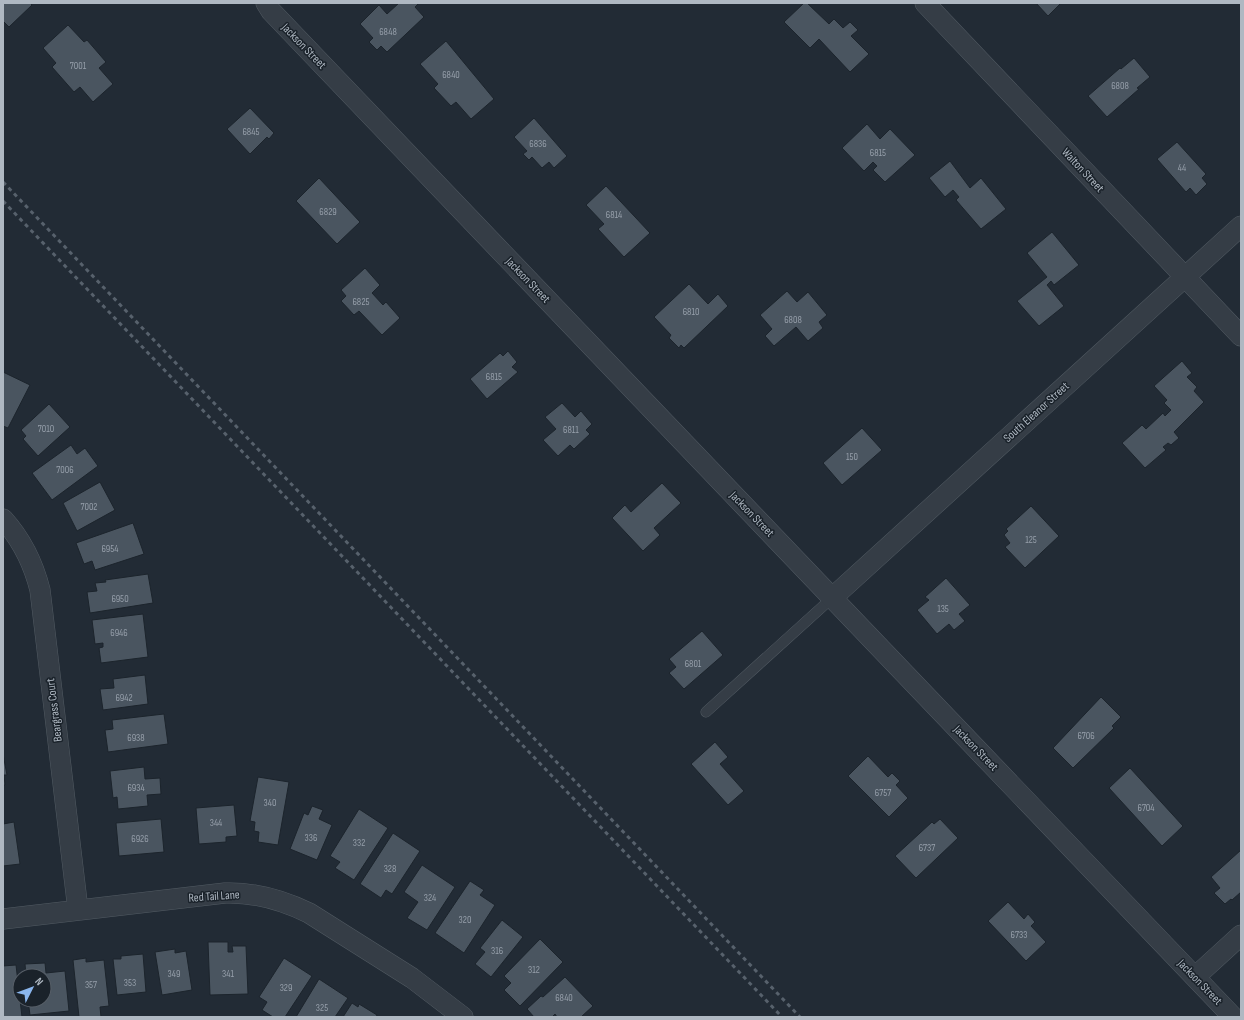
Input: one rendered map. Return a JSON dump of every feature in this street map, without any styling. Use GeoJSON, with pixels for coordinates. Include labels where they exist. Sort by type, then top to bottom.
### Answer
{"type":"FeatureCollection","features":[{"type":"Feature","properties":{"kind":"street","name":"Walton Street"},"geometry":{"type":"LineString","coordinates":[[926,3],[1241,336]]}},
{"type":"Feature","properties":{"kind":"street","name":"Jackson Street"},"geometry":{"type":"LineString","coordinates":[[272,6],[832,598],[1233,1017]]}},
{"type":"Feature","properties":{"kind":"street","name":"South Eleanor Street"},"geometry":{"type":"LineString","coordinates":[[832,598],[1241,226]]}},
{"type":"Feature","properties":{"kind":"street","name":"Beargrass Court"},"geometry":{"type":"LineString","coordinates":[[3,519],[18,536],[30,556],[40,590],[78,910]]}},
{"type":"Feature","properties":{"kind":"street","name":"Red Tail Lane"},"geometry":{"type":"LineString","coordinates":[[3,919],[225,893],[245,893],[276,899],[309,913],[412,978],[462,1017]]}},
{"type":"Feature","properties":{"kind":"street"},"geometry":{"type":"LineString","coordinates":[[1195,977],[1241,935]]}},
{"type":"Feature","properties":{"kind":"lane"},"geometry":{"type":"LineString","coordinates":[[706,712],[832,598]]}},
{"type":"Feature","properties":{"kind":"building"},"geometry":{"type":"Polygon","coordinates":[[[3,3],[30,3],[32,5],[9,27],[3,21],[3,3]]]}},
{"type":"Feature","properties":{"kind":"building"},"geometry":{"type":"Polygon","coordinates":[[[399,3],[419,3],[415,7],[424,17],[387,52],[381,46],[377,50],[369,42],[373,38],[360,24],[379,5],[387,14],[399,3]]]}},
{"type":"Feature","properties":{"kind":"building"},"geometry":{"type":"Polygon","coordinates":[[[804,3],[807,3],[829,24],[834,19],[843,28],[850,22],[858,30],[851,36],[869,54],[850,72],[819,39],[810,48],[784,22],[804,3]]]}},
{"type":"Feature","properties":{"kind":"building"},"geometry":{"type":"Polygon","coordinates":[[[1036,3],[1061,3],[1048,16],[1036,3]]]}},
{"type":"Feature","properties":{"kind":"building"},"geometry":{"type":"Polygon","coordinates":[[[68,25],[84,42],[87,40],[106,62],[99,68],[113,84],[93,102],[80,87],[74,92],[52,67],[56,63],[43,48],[68,25]]]}},
{"type":"Feature","properties":{"kind":"building"},"geometry":{"type":"Polygon","coordinates":[[[446,41],[494,99],[471,119],[456,102],[451,106],[434,88],[438,84],[420,64],[446,41]]]}},
{"type":"Feature","properties":{"kind":"building"},"geometry":{"type":"Polygon","coordinates":[[[1134,58],[1150,77],[1137,88],[1139,89],[1107,117],[1088,96],[1120,68],[1121,69],[1134,58]]]}},
{"type":"Feature","properties":{"kind":"building"},"geometry":{"type":"Polygon","coordinates":[[[250,108],[274,133],[269,139],[267,137],[250,154],[227,129],[250,108]]]}},
{"type":"Feature","properties":{"kind":"building"},"geometry":{"type":"Polygon","coordinates":[[[534,118],[567,156],[554,168],[549,162],[542,168],[532,157],[529,160],[523,154],[527,151],[514,137],[534,118]]]}},
{"type":"Feature","properties":{"kind":"building"},"geometry":{"type":"Polygon","coordinates":[[[867,124],[880,139],[890,129],[915,155],[885,182],[873,170],[877,166],[873,162],[864,171],[842,148],[867,124]]]}},
{"type":"Feature","properties":{"kind":"building"},"geometry":{"type":"Polygon","coordinates":[[[1177,142],[1206,174],[1202,178],[1207,184],[1196,195],[1190,188],[1186,192],[1157,159],[1177,142]]]}},
{"type":"Feature","properties":{"kind":"building"},"geometry":{"type":"Polygon","coordinates":[[[950,161],[970,188],[981,178],[1006,209],[981,229],[956,200],[959,197],[953,190],[945,197],[929,178],[950,161]]]}},
{"type":"Feature","properties":{"kind":"building"},"geometry":{"type":"Polygon","coordinates":[[[319,178],[360,222],[337,244],[296,201],[319,178]]]}},
{"type":"Feature","properties":{"kind":"building"},"geometry":{"type":"Polygon","coordinates":[[[606,186],[650,233],[624,257],[598,229],[604,224],[586,205],[606,186]]]}},
{"type":"Feature","properties":{"kind":"building"},"geometry":{"type":"Polygon","coordinates":[[[1052,232],[1079,265],[1054,285],[1051,281],[1047,285],[1064,306],[1039,326],[1017,301],[1047,277],[1027,253],[1052,232]]]}},
{"type":"Feature","properties":{"kind":"building"},"geometry":{"type":"Polygon","coordinates":[[[365,268],[380,285],[372,293],[383,305],[386,302],[400,318],[382,335],[359,311],[354,315],[341,301],[346,296],[341,290],[365,268]]]}},
{"type":"Feature","properties":{"kind":"building"},"geometry":{"type":"Polygon","coordinates":[[[689,284],[708,304],[718,294],[728,306],[684,348],[681,345],[679,348],[669,338],[671,335],[654,317],[689,284]]]}},
{"type":"Feature","properties":{"kind":"building"},"geometry":{"type":"Polygon","coordinates":[[[787,291],[797,302],[808,292],[827,315],[819,322],[823,328],[808,341],[796,327],[774,346],[765,336],[772,329],[760,315],[787,291]]]}},
{"type":"Feature","properties":{"kind":"building"},"geometry":{"type":"Polygon","coordinates":[[[508,351],[517,362],[512,367],[518,372],[487,399],[470,379],[500,353],[503,356],[508,351]]]}},
{"type":"Feature","properties":{"kind":"building"},"geometry":{"type":"Polygon","coordinates":[[[1182,361],[1192,373],[1187,377],[1197,387],[1194,391],[1204,402],[1174,432],[1179,438],[1171,445],[1168,443],[1163,447],[1166,450],[1145,468],[1122,443],[1142,425],[1146,429],[1163,413],[1165,416],[1171,410],[1164,403],[1167,400],[1154,386],[1182,361]]]}},
{"type":"Feature","properties":{"kind":"building"},"geometry":{"type":"Polygon","coordinates":[[[3,372],[30,385],[8,428],[3,426],[3,372]]]}},
{"type":"Feature","properties":{"kind":"building"},"geometry":{"type":"Polygon","coordinates":[[[562,403],[575,417],[581,411],[592,424],[586,430],[590,434],[574,449],[570,445],[558,456],[543,440],[556,429],[545,417],[562,403]]]}},
{"type":"Feature","properties":{"kind":"building"},"geometry":{"type":"Polygon","coordinates":[[[49,404],[70,427],[38,456],[23,439],[26,436],[21,430],[49,404]]]}},
{"type":"Feature","properties":{"kind":"building"},"geometry":{"type":"Polygon","coordinates":[[[862,428],[882,450],[842,485],[823,463],[862,428]]]}},
{"type":"Feature","properties":{"kind":"building"},"geometry":{"type":"Polygon","coordinates":[[[71,445],[77,454],[85,448],[98,466],[52,500],[32,473],[71,445]]]}},
{"type":"Feature","properties":{"kind":"building"},"geometry":{"type":"Polygon","coordinates":[[[100,482],[115,510],[77,531],[63,503],[100,482]]]}},
{"type":"Feature","properties":{"kind":"building"},"geometry":{"type":"Polygon","coordinates":[[[662,483],[681,503],[654,528],[660,535],[643,551],[612,518],[625,505],[631,512],[662,483]]]}},
{"type":"Feature","properties":{"kind":"building"},"geometry":{"type":"Polygon","coordinates":[[[1031,506],[1059,536],[1025,568],[1005,547],[1010,543],[1004,535],[1008,531],[1006,529],[1031,506]]]}},
{"type":"Feature","properties":{"kind":"building"},"geometry":{"type":"Polygon","coordinates":[[[133,523],[144,554],[95,570],[92,561],[84,564],[76,543],[133,523]]]}},
{"type":"Feature","properties":{"kind":"building"},"geometry":{"type":"Polygon","coordinates":[[[148,574],[153,603],[90,613],[87,592],[97,591],[95,583],[106,582],[105,580],[148,574]]]}},
{"type":"Feature","properties":{"kind":"building"},"geometry":{"type":"Polygon","coordinates":[[[946,578],[970,605],[959,614],[965,621],[954,630],[949,624],[937,634],[917,610],[929,600],[925,597],[946,578]]]}},
{"type":"Feature","properties":{"kind":"building"},"geometry":{"type":"Polygon","coordinates":[[[143,614],[148,657],[101,663],[99,648],[103,647],[103,643],[95,644],[92,620],[143,614]]]}},
{"type":"Feature","properties":{"kind":"building"},"geometry":{"type":"Polygon","coordinates":[[[702,631],[723,655],[684,689],[669,673],[676,667],[669,659],[702,631]]]}},
{"type":"Feature","properties":{"kind":"building"},"geometry":{"type":"Polygon","coordinates":[[[145,675],[148,704],[103,710],[100,689],[114,688],[113,679],[145,675]]]}},
{"type":"Feature","properties":{"kind":"building"},"geometry":{"type":"Polygon","coordinates":[[[1101,697],[1121,717],[1112,726],[1114,728],[1073,768],[1053,748],[1101,697]]]}},
{"type":"Feature","properties":{"kind":"building"},"geometry":{"type":"Polygon","coordinates":[[[164,714],[168,744],[108,752],[105,730],[113,729],[112,720],[164,714]]]}},
{"type":"Feature","properties":{"kind":"building"},"geometry":{"type":"Polygon","coordinates":[[[715,742],[728,757],[720,764],[744,791],[728,805],[691,764],[715,742]]]}},
{"type":"Feature","properties":{"kind":"building"},"geometry":{"type":"Polygon","coordinates":[[[3,754],[7,775],[4,775],[5,785],[3,785],[3,754]]]}},
{"type":"Feature","properties":{"kind":"building"},"geometry":{"type":"Polygon","coordinates":[[[868,756],[888,777],[892,773],[900,781],[896,785],[908,798],[889,817],[848,776],[868,756]]]}},
{"type":"Feature","properties":{"kind":"building"},"geometry":{"type":"Polygon","coordinates":[[[144,767],[145,779],[160,778],[161,794],[147,795],[148,806],[118,809],[117,797],[113,798],[110,771],[144,767]]]}},
{"type":"Feature","properties":{"kind":"building"},"geometry":{"type":"Polygon","coordinates":[[[1130,768],[1183,826],[1162,846],[1109,788],[1130,768]]]}},
{"type":"Feature","properties":{"kind":"building"},"geometry":{"type":"Polygon","coordinates":[[[258,777],[289,782],[278,845],[258,842],[259,832],[254,831],[255,822],[250,821],[258,777]]]}},
{"type":"Feature","properties":{"kind":"building"},"geometry":{"type":"Polygon","coordinates":[[[234,805],[237,836],[226,837],[226,842],[199,844],[196,808],[234,805]]]}},
{"type":"Feature","properties":{"kind":"building"},"geometry":{"type":"Polygon","coordinates":[[[312,806],[323,810],[319,819],[332,825],[317,860],[290,849],[304,813],[308,815],[312,806]]]}},
{"type":"Feature","properties":{"kind":"building"},"geometry":{"type":"Polygon","coordinates":[[[359,809],[388,828],[354,880],[335,868],[340,862],[330,856],[359,809]]]}},
{"type":"Feature","properties":{"kind":"building"},"geometry":{"type":"Polygon","coordinates":[[[161,819],[164,852],[119,856],[116,823],[161,819]]]}},
{"type":"Feature","properties":{"kind":"building"},"geometry":{"type":"Polygon","coordinates":[[[940,819],[958,838],[916,878],[895,856],[932,822],[934,824],[940,819]]]}},
{"type":"Feature","properties":{"kind":"building"},"geometry":{"type":"Polygon","coordinates":[[[14,822],[20,864],[3,866],[3,824],[14,822]]]}},
{"type":"Feature","properties":{"kind":"building"},"geometry":{"type":"Polygon","coordinates":[[[393,833],[420,851],[392,894],[386,890],[381,898],[360,884],[393,833]]]}},
{"type":"Feature","properties":{"kind":"building"},"geometry":{"type":"Polygon","coordinates":[[[1241,850],[1241,892],[1225,904],[1214,893],[1220,888],[1211,877],[1241,850]]]}},
{"type":"Feature","properties":{"kind":"building"},"geometry":{"type":"Polygon","coordinates":[[[422,865],[455,887],[427,930],[407,918],[418,902],[404,892],[422,865]]]}},
{"type":"Feature","properties":{"kind":"building"},"geometry":{"type":"Polygon","coordinates":[[[470,881],[484,890],[480,895],[495,905],[464,953],[435,933],[470,881]]]}},
{"type":"Feature","properties":{"kind":"building"},"geometry":{"type":"Polygon","coordinates":[[[1008,902],[1024,919],[1028,914],[1035,922],[1031,926],[1046,942],[1026,961],[988,921],[1008,902]]]}},
{"type":"Feature","properties":{"kind":"building"},"geometry":{"type":"Polygon","coordinates":[[[502,920],[523,937],[491,977],[475,964],[485,952],[480,948],[502,920]]]}},
{"type":"Feature","properties":{"kind":"building"},"geometry":{"type":"Polygon","coordinates":[[[540,939],[563,962],[520,1006],[504,990],[511,983],[504,976],[540,939]]]}},
{"type":"Feature","properties":{"kind":"building"},"geometry":{"type":"Polygon","coordinates":[[[208,942],[228,942],[228,952],[233,952],[232,946],[246,946],[248,994],[210,995],[208,942]]]}},
{"type":"Feature","properties":{"kind":"building"},"geometry":{"type":"Polygon","coordinates":[[[175,949],[175,953],[186,951],[192,990],[162,995],[155,952],[175,949]]]}},
{"type":"Feature","properties":{"kind":"building"},"geometry":{"type":"Polygon","coordinates":[[[143,954],[146,992],[117,995],[113,959],[121,959],[121,956],[143,954]]]}},
{"type":"Feature","properties":{"kind":"building"},"geometry":{"type":"Polygon","coordinates":[[[86,958],[86,962],[104,960],[109,1006],[100,1007],[101,1017],[79,1017],[73,960],[86,958]]]}},
{"type":"Feature","properties":{"kind":"building"},"geometry":{"type":"Polygon","coordinates":[[[284,958],[312,976],[285,1017],[273,1017],[262,1010],[267,1002],[259,997],[284,958]]]}},
{"type":"Feature","properties":{"kind":"building"},"geometry":{"type":"Polygon","coordinates":[[[45,963],[46,968],[25,968],[25,964],[45,963]]]}},
{"type":"Feature","properties":{"kind":"building"},"geometry":{"type":"Polygon","coordinates":[[[16,965],[16,968],[12,968],[12,1008],[21,1008],[22,1017],[3,1017],[3,966],[16,965]]]}},
{"type":"Feature","properties":{"kind":"building"},"geometry":{"type":"Polygon","coordinates":[[[65,971],[69,1011],[30,1015],[29,1008],[52,1008],[52,972],[65,971]]]}},
{"type":"Feature","properties":{"kind":"building"},"geometry":{"type":"Polygon","coordinates":[[[565,977],[593,1006],[581,1017],[557,1017],[555,1014],[552,1017],[534,1017],[527,1009],[565,977]]]}},
{"type":"Feature","properties":{"kind":"building"},"geometry":{"type":"Polygon","coordinates":[[[319,979],[348,998],[335,1017],[296,1017],[319,979]]]}},
{"type":"Feature","properties":{"kind":"building"},"geometry":{"type":"Polygon","coordinates":[[[352,1003],[358,1007],[359,1004],[377,1015],[376,1017],[343,1017],[352,1003]]]}},
{"type":"Feature","properties":{"kind":"railway"},"geometry":{"type":"LineString","coordinates":[[3,182],[800,1017]]}},
{"type":"Feature","properties":{"kind":"railway"},"geometry":{"type":"LineString","coordinates":[[3,201],[782,1017]]}}]}
